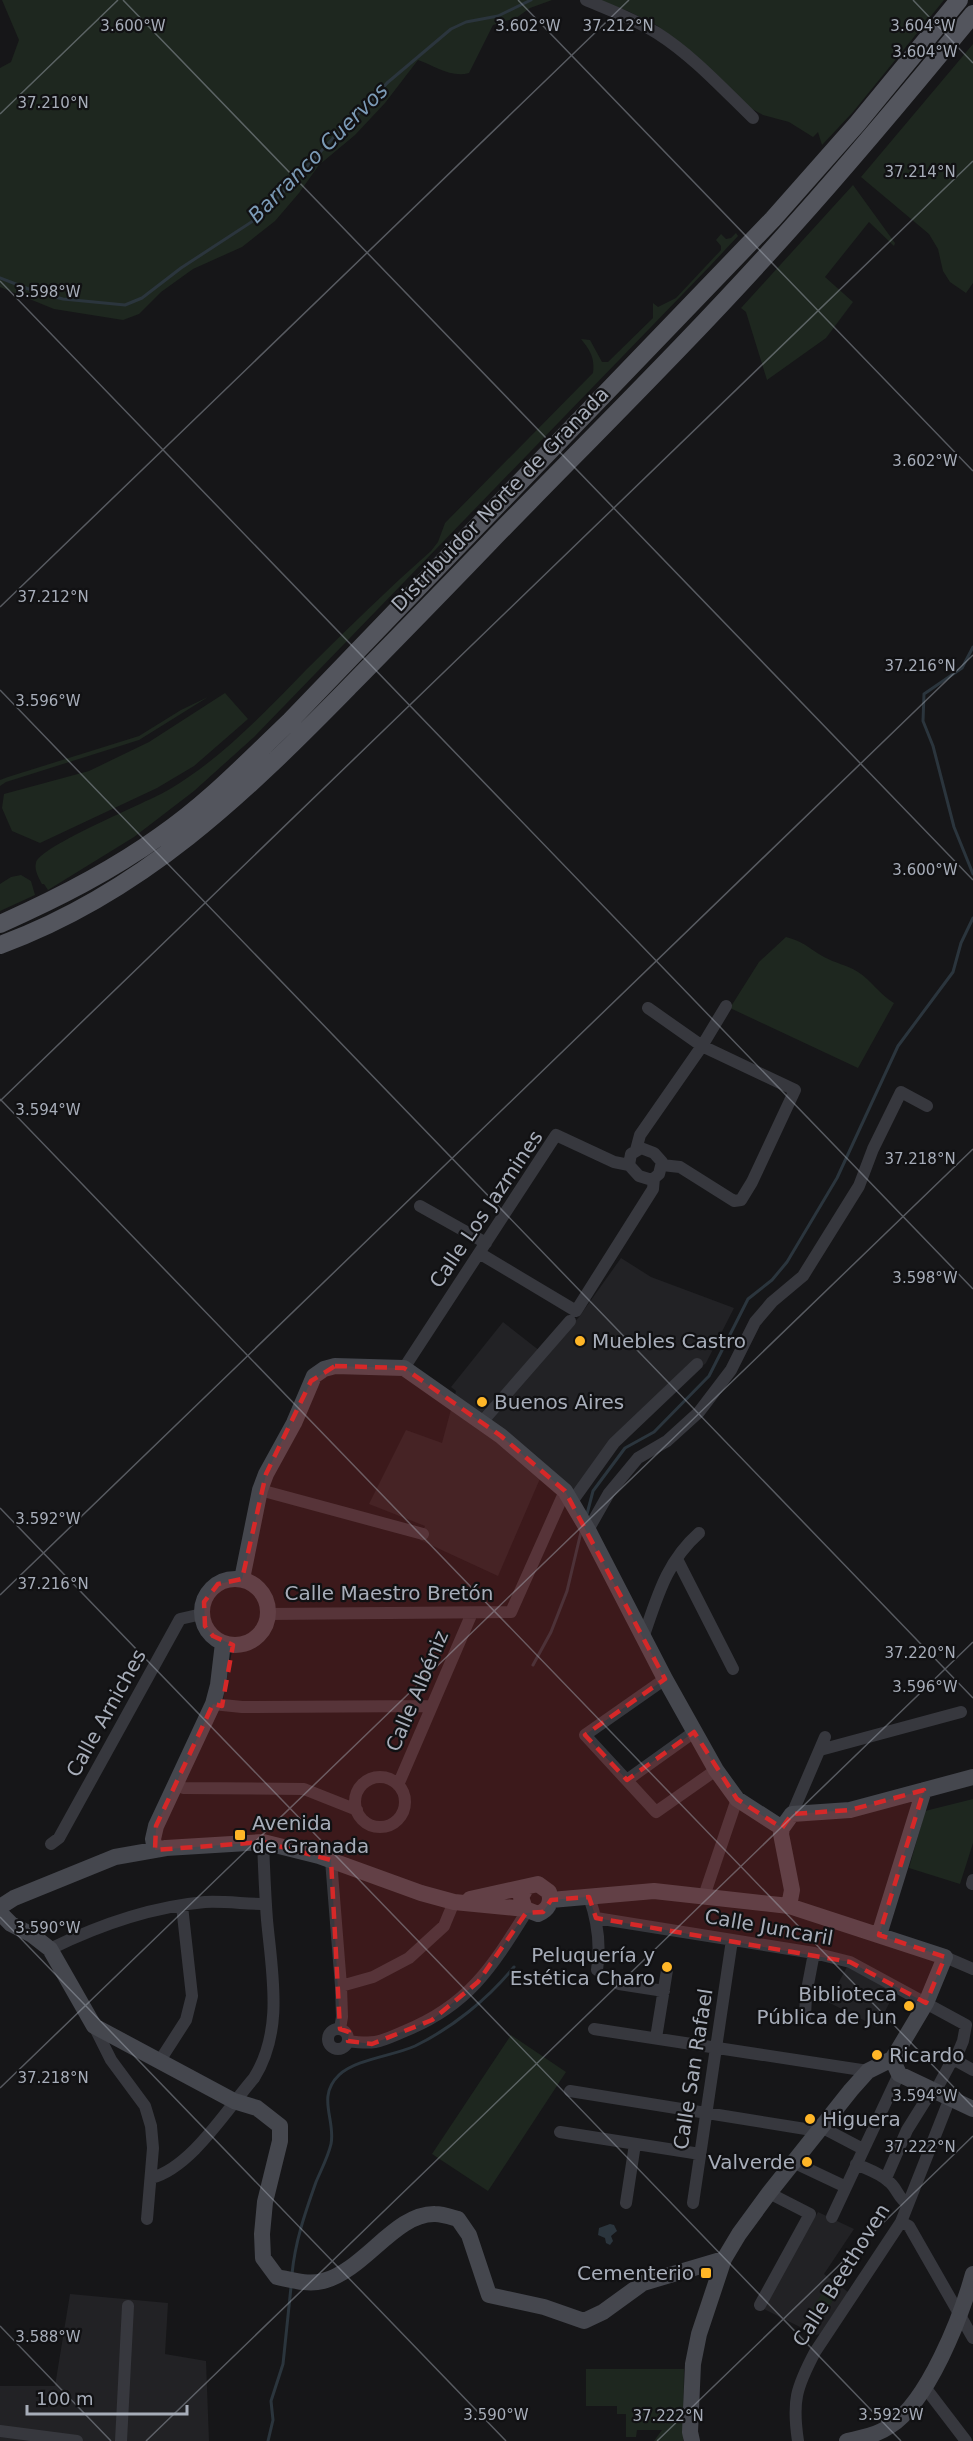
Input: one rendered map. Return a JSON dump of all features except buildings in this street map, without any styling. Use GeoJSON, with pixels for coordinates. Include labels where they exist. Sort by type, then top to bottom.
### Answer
{"type":"FeatureCollection","features":[{"type":"Feature","properties":{"kind":"main road","name":"Distribuidor Norte de Granada"},"geometry":{"type":"LineString","coordinates":[[0,924],[52,901],[109,870],[162,835],[220,788],[314,696],[773,219],[857,124],[959,0]]}},
{"type":"Feature","properties":{"kind":"main road","name":"Distribuidor Norte de Granada"},"geometry":{"type":"LineString","coordinates":[[0,945],[48,925],[113,891],[170,853],[232,802],[382,654],[790,230],[973,14]]}},
{"type":"Feature","properties":{"kind":"street"},"geometry":{"type":"LineString","coordinates":[[586,0],[623,14],[687,54],[753,118]]}},
{"type":"Feature","properties":{"kind":"street"},"geometry":{"type":"LineString","coordinates":[[636,1150],[644,1148],[661,1159],[659,1174],[654,1178],[644,1179],[629,1165],[630,1157],[636,1150],[640,1135],[702,1046],[726,1006]]}},
{"type":"Feature","properties":{"kind":"street"},"geometry":{"type":"LineString","coordinates":[[648,1008],[702,1046],[795,1090],[752,1182],[741,1200],[734,1201],[680,1167],[662,1165]]}},
{"type":"Feature","properties":{"kind":"street"},"geometry":{"type":"LineString","coordinates":[[588,1530],[609,1494],[638,1458],[668,1441],[699,1412],[731,1370],[755,1322],[772,1302],[803,1276],[859,1186],[873,1149],[901,1092],[927,1106]]}},
{"type":"Feature","properties":{"kind":"street","name":"Calle Los Jazmines"},"geometry":{"type":"LineString","coordinates":[[404,1368],[556,1135],[614,1162],[629,1165]]}},
{"type":"Feature","properties":{"kind":"street"},"geometry":{"type":"LineString","coordinates":[[420,1206],[576,1311],[653,1189],[654,1178]]}},
{"type":"Feature","properties":{"kind":"street"},"geometry":{"type":"LineString","coordinates":[[482,1422],[570,1321]]}},
{"type":"Feature","properties":{"kind":"street"},"geometry":{"type":"LineString","coordinates":[[568,1497],[614,1443],[697,1364]]}},
{"type":"Feature","properties":{"kind":"street"},"geometry":{"type":"LineString","coordinates":[[242,1580],[260,1490],[266,1474],[294,1423],[311,1381],[319,1372],[340,1365],[404,1368],[501,1436],[568,1497],[588,1530],[643,1638],[716,1770],[737,1799],[782,1828]]}},
{"type":"Feature","properties":{"kind":"street"},"geometry":{"type":"LineString","coordinates":[[260,1490],[423,1534]]}},
{"type":"Feature","properties":{"kind":"street","name":"Calle Maestro Bretón"},"geometry":{"type":"LineString","coordinates":[[268,1614],[511,1612],[568,1497]]}},
{"type":"Feature","properties":{"kind":"street"},"geometry":{"type":"LineString","coordinates":[[643,1638],[663,1579],[684,1546],[699,1533]]}},
{"type":"Feature","properties":{"kind":"street"},"geometry":{"type":"LineString","coordinates":[[677,1559],[733,1669]]}},
{"type":"Feature","properties":{"kind":"street"},"geometry":{"type":"LineString","coordinates":[[230,1580],[242,1580],[259,1589],[265,1597],[268,1614],[260,1633],[245,1644],[229,1644],[213,1636],[205,1626],[202,1614],[204,1602],[214,1588],[230,1580]]}},
{"type":"Feature","properties":{"kind":"street","name":"Calle Albéniz"},"geometry":{"type":"LineString","coordinates":[[398,1785],[472,1613]]}},
{"type":"Feature","properties":{"kind":"street","name":"Calle Arniches"},"geometry":{"type":"LineString","coordinates":[[51,1844],[59,1838],[180,1619],[202,1614]]}},
{"type":"Feature","properties":{"kind":"street"},"geometry":{"type":"LineString","coordinates":[[160,1849],[180,1786],[218,1705],[229,1644]]}},
{"type":"Feature","properties":{"kind":"street"},"geometry":{"type":"LineString","coordinates":[[665,1679],[585,1735],[656,1812],[716,1770]]}},
{"type":"Feature","properties":{"kind":"street"},"geometry":{"type":"LineString","coordinates":[[218,1705],[242,1707],[431,1706]]}},
{"type":"Feature","properties":{"kind":"street"},"geometry":{"type":"LineString","coordinates":[[820,1750],[961,1712]]}},
{"type":"Feature","properties":{"kind":"street"},"geometry":{"type":"LineString","coordinates":[[627,1780],[694,1732]]}},
{"type":"Feature","properties":{"kind":"street"},"geometry":{"type":"LineString","coordinates":[[789,1906],[792,1890],[782,1828],[792,1814],[825,1737]]}},
{"type":"Feature","properties":{"kind":"street"},"geometry":{"type":"LineString","coordinates":[[384,1777],[398,1785],[403,1791],[405,1807],[397,1821],[390,1825],[374,1826],[361,1817],[357,1810],[357,1794],[367,1781],[384,1777]]}},
{"type":"Feature","properties":{"kind":"street"},"geometry":{"type":"LineString","coordinates":[[792,1814],[850,1810],[973,1777]]}},
{"type":"Feature","properties":{"kind":"street"},"geometry":{"type":"LineString","coordinates":[[180,1786],[304,1789],[357,1810]]}},
{"type":"Feature","properties":{"kind":"street"},"geometry":{"type":"LineString","coordinates":[[879,1935],[924,1790]]}},
{"type":"Feature","properties":{"kind":"street"},"geometry":{"type":"LineString","coordinates":[[704,1896],[737,1799]]}},
{"type":"Feature","properties":{"kind":"street"},"geometry":{"type":"LineString","coordinates":[[151,2178],[180,2164],[234,2102],[262,2065],[270,2042],[275,2004],[263,1842]]}},
{"type":"Feature","properties":{"kind":"street"},"geometry":{"type":"LineString","coordinates":[[5,1902],[115,1857],[160,1849],[263,1842],[331,1860],[421,1893],[454,1902],[526,1910],[531,1913],[543,1912],[548,1908],[551,1900],[545,1887],[534,1884],[526,1888],[454,1902]]}},
{"type":"Feature","properties":{"kind":"street"},"geometry":{"type":"LineString","coordinates":[[331,1860],[341,1986],[340,2029]]}},
{"type":"Feature","properties":{"kind":"street"},"geometry":{"type":"LineString","coordinates":[[526,1888],[521,1897],[526,1910]]}},
{"type":"Feature","properties":{"kind":"street"},"geometry":{"type":"LineString","coordinates":[[551,1900],[654,1891],[789,1906],[945,1957],[973,1969]]}},
{"type":"Feature","properties":{"kind":"street"},"geometry":{"type":"LineString","coordinates":[[589,1897],[596,1918],[600,1949],[597,1970]]}},
{"type":"Feature","properties":{"kind":"street"},"geometry":{"type":"LineString","coordinates":[[50,1949],[95,1927],[149,1911],[206,1902],[266,1904]]}},
{"type":"Feature","properties":{"kind":"street"},"geometry":{"type":"LineString","coordinates":[[341,1986],[373,1977],[409,1958],[444,1926],[454,1902]]}},
{"type":"Feature","properties":{"kind":"street"},"geometry":{"type":"LineString","coordinates":[[159,2062],[186,2020],[192,1995],[182,1906]]}},
{"type":"Feature","properties":{"kind":"street"},"geometry":{"type":"LineString","coordinates":[[348,2042],[372,2044],[432,2020],[478,1982],[500,1955],[526,1910]]}},
{"type":"Feature","properties":{"kind":"street"},"geometry":{"type":"LineString","coordinates":[[0,1913],[11,1924],[32,1935],[50,1949],[111,2060],[145,2106],[151,2126],[153,2148],[147,2219]]}},
{"type":"Feature","properties":{"kind":"street","name":"Calle Juncaril"},"geometry":{"type":"LineString","coordinates":[[596,1918],[814,1953],[850,1962],[966,2025],[968,2043]]}},
{"type":"Feature","properties":{"kind":"street","name":"Calle San Rafael"},"geometry":{"type":"LineString","coordinates":[[693,2203],[732,1940]]}},
{"type":"Feature","properties":{"kind":"street"},"geometry":{"type":"LineString","coordinates":[[805,2017],[806,1995],[814,1953]]}},
{"type":"Feature","properties":{"kind":"street"},"geometry":{"type":"LineString","coordinates":[[692,2441],[690,2432],[693,2364],[699,2334],[724,2259],[739,2234],[819,2129],[868,2071],[892,2058],[926,2003],[945,1957]]}},
{"type":"Feature","properties":{"kind":"street"},"geometry":{"type":"LineString","coordinates":[[656,2038],[667,1970]]}},
{"type":"Feature","properties":{"kind":"street"},"geometry":{"type":"LineString","coordinates":[[619,1984],[664,1991]]}},
{"type":"Feature","properties":{"kind":"street"},"geometry":{"type":"LineString","coordinates":[[94,2026],[234,2102],[257,2108],[280,2126],[280,2141],[265,2202],[262,2234],[263,2258],[277,2277],[305,2283],[321,2282],[347,2272],[412,2219],[435,2214],[458,2219],[469,2235],[489,2295],[544,2307],[584,2321],[611,2306],[643,2283],[724,2259]]}},
{"type":"Feature","properties":{"kind":"street"},"geometry":{"type":"LineString","coordinates":[[340,2029],[347,2035],[348,2042],[344,2047],[337,2049],[328,2044],[327,2037],[331,2031],[340,2029]]}},
{"type":"Feature","properties":{"kind":"street"},"geometry":{"type":"LineString","coordinates":[[594,2029],[868,2071]]}},
{"type":"Feature","properties":{"kind":"street"},"geometry":{"type":"LineString","coordinates":[[886,2178],[908,2130],[939,2093],[950,2064],[968,2043]]}},
{"type":"Feature","properties":{"kind":"street"},"geometry":{"type":"LineString","coordinates":[[892,2058],[899,2074],[973,2109]]}},
{"type":"Feature","properties":{"kind":"street"},"geometry":{"type":"LineString","coordinates":[[955,2060],[973,2070]]}},
{"type":"Feature","properties":{"kind":"street"},"geometry":{"type":"LineString","coordinates":[[832,2217],[899,2074]]}},
{"type":"Feature","properties":{"kind":"street"},"geometry":{"type":"LineString","coordinates":[[570,2091],[819,2129],[863,2150]]}},
{"type":"Feature","properties":{"kind":"street","name":"Calle Beethoven"},"geometry":{"type":"LineString","coordinates":[[798,2441],[794,2413],[796,2394],[803,2375],[815,2352],[901,2222],[939,2093]]}},
{"type":"Feature","properties":{"kind":"street"},"geometry":{"type":"LineString","coordinates":[[560,2132],[700,2154]]}},
{"type":"Feature","properties":{"kind":"street"},"geometry":{"type":"LineString","coordinates":[[626,2203],[635,2144]]}},
{"type":"Feature","properties":{"kind":"street"},"geometry":{"type":"LineString","coordinates":[[793,2163],[846,2187]]}},
{"type":"Feature","properties":{"kind":"street"},"geometry":{"type":"LineString","coordinates":[[856,2164],[886,2178],[892,2183],[903,2201],[908,2204]]}},
{"type":"Feature","properties":{"kind":"street"},"geometry":{"type":"LineString","coordinates":[[760,2305],[810,2214],[769,2193]]}},
{"type":"Feature","properties":{"kind":"street"},"geometry":{"type":"LineString","coordinates":[[901,2222],[909,2226],[973,2338]]}},
{"type":"Feature","properties":{"kind":"street"},"geometry":{"type":"LineString","coordinates":[[847,2441],[873,2435],[891,2426],[905,2414],[924,2386],[960,2318],[973,2274]]}},
{"type":"Feature","properties":{"kind":"street"},"geometry":{"type":"LineString","coordinates":[[121,2441],[128,2306]]}},
{"type":"Feature","properties":{"kind":"street"},"geometry":{"type":"LineString","coordinates":[[924,2386],[966,2441]]}},
{"type":"Feature","properties":{"kind":"street"},"geometry":{"type":"LineString","coordinates":[[0,2431],[77,2441]]}},
{"type":"Feature","properties":{"kind":"highlighted area"},"geometry":{"type":"Polygon","coordinates":[[[335,1366],[404,1368],[501,1436],[565,1491],[665,1679],[585,1735],[627,1780],[694,1732],[737,1799],[782,1828],[792,1814],[850,1810],[924,1790],[879,1935],[945,1957],[926,2003],[850,1962],[596,1918],[589,1897],[551,1900],[543,1912],[526,1913],[478,1982],[432,2020],[372,2044],[348,2041],[349,2032],[340,2029],[331,1860],[263,1842],[155,1850],[156,1826],[213,1704],[222,1706],[233,1645],[213,1636],[205,1626],[204,1602],[218,1584],[242,1579],[266,1474],[311,1381],[335,1366]]]}},
{"type":"Feature","properties":{"kind":"shaded area"},"geometry":{"type":"Polygon","coordinates":[[[2,0],[552,0],[530,8],[516,18],[493,25],[469,73],[449,73],[418,60],[385,103],[355,135],[319,165],[275,221],[242,247],[193,269],[161,292],[139,314],[123,320],[54,309],[0,287],[0,68],[11,62],[19,40],[2,0]]]}},
{"type":"Feature","properties":{"kind":"shaded area"},"geometry":{"type":"Polygon","coordinates":[[[594,0],[944,0],[853,112],[822,145],[818,132],[813,137],[789,122],[763,115],[745,105],[658,26],[628,11],[594,0]]]}},
{"type":"Feature","properties":{"kind":"shaded area"},"geometry":{"type":"Polygon","coordinates":[[[973,44],[973,283],[966,293],[950,282],[943,271],[938,249],[929,234],[861,177],[973,44]]]}},
{"type":"Feature","properties":{"kind":"shaded area"},"geometry":{"type":"Polygon","coordinates":[[[853,185],[895,243],[894,246],[869,222],[825,277],[853,302],[826,338],[767,380],[746,312],[741,308],[853,185]]]}},
{"type":"Feature","properties":{"kind":"shaded area"},"geometry":{"type":"Polygon","coordinates":[[[736,233],[738,236],[710,266],[254,737],[194,791],[134,837],[48,890],[42,884],[37,874],[36,863],[42,855],[74,836],[170,789],[225,749],[352,624],[431,551],[438,542],[445,523],[593,373],[591,354],[581,339],[590,340],[602,362],[608,362],[653,318],[653,303],[658,307],[676,298],[721,250],[716,240],[721,234],[726,239],[736,233]]]}},
{"type":"Feature","properties":{"kind":"shaded area"},"geometry":{"type":"Polygon","coordinates":[[[225,693],[248,719],[194,766],[157,788],[40,843],[12,831],[2,808],[4,794],[89,771],[149,742],[225,693]]]}},
{"type":"Feature","properties":{"kind":"shaded area"},"geometry":{"type":"Polygon","coordinates":[[[208,697],[139,740],[6,782],[0,786],[0,780],[8,777],[139,736],[181,710],[208,697]]]}},
{"type":"Feature","properties":{"kind":"shaded area"},"geometry":{"type":"Polygon","coordinates":[[[21,875],[31,881],[35,895],[0,911],[0,884],[11,877],[21,875]]]}},
{"type":"Feature","properties":{"kind":"shaded area"},"geometry":{"type":"Polygon","coordinates":[[[786,937],[858,972],[894,1003],[858,1068],[730,1008],[759,962],[786,937]]]}},
{"type":"Feature","properties":{"kind":"shaded area"},"geometry":{"type":"Polygon","coordinates":[[[621,1258],[651,1277],[734,1308],[706,1363],[609,1450],[573,1496],[545,1467],[498,1576],[420,1540],[425,1526],[369,1504],[406,1430],[442,1443],[456,1391],[451,1387],[503,1322],[545,1355],[579,1317],[621,1258]]]}},
{"type":"Feature","properties":{"kind":"shaded area"},"geometry":{"type":"Polygon","coordinates":[[[973,1799],[973,1843],[960,1884],[909,1868],[925,1811],[973,1799]]]}},
{"type":"Feature","properties":{"kind":"shaded area"},"geometry":{"type":"Polygon","coordinates":[[[847,1967],[895,1992],[877,2027],[828,2002],[847,1967]]]}},
{"type":"Feature","properties":{"kind":"shaded area"},"geometry":{"type":"Polygon","coordinates":[[[511,2035],[566,2072],[488,2191],[432,2154],[511,2035]]]}},
{"type":"Feature","properties":{"kind":"shaded area"},"geometry":{"type":"Polygon","coordinates":[[[818,2212],[854,2229],[824,2274],[848,2292],[820,2334],[816,2335],[762,2308],[818,2212]]]}},
{"type":"Feature","properties":{"kind":"shaded area"},"geometry":{"type":"Polygon","coordinates":[[[614,2225],[617,2231],[611,2236],[613,2241],[610,2245],[606,2243],[605,2238],[598,2235],[599,2228],[614,2225]]]}},
{"type":"Feature","properties":{"kind":"shaded area"},"geometry":{"type":"Polygon","coordinates":[[[823,2292],[834,2299],[819,2322],[808,2314],[823,2292]]]}},
{"type":"Feature","properties":{"kind":"shaded area"},"geometry":{"type":"Polygon","coordinates":[[[70,2294],[168,2303],[165,2354],[206,2361],[209,2441],[0,2441],[0,2386],[55,2386],[70,2294]]]}},
{"type":"Feature","properties":{"kind":"shaded area"},"geometry":{"type":"Polygon","coordinates":[[[586,2369],[684,2369],[683,2441],[654,2441],[662,2430],[637,2430],[636,2437],[626,2437],[626,2414],[617,2414],[617,2406],[586,2406],[586,2369]]]}},
{"type":"Feature","properties":{"kind":"waterway","name":"Barranco Cuervos"},"geometry":{"type":"LineString","coordinates":[[0,278],[39,293],[63,299],[125,305],[142,298],[181,268],[262,215],[387,83],[451,29],[466,22],[498,16],[531,0]]}},
{"type":"Feature","properties":{"kind":"waterway"},"geometry":{"type":"LineString","coordinates":[[973,647],[962,668],[924,694],[923,721],[933,746],[954,827],[973,874]]}},
{"type":"Feature","properties":{"kind":"waterway"},"geometry":{"type":"LineString","coordinates":[[587,1514],[593,1491],[625,1448],[654,1432],[709,1376],[748,1299],[772,1280],[787,1262],[837,1178],[898,1046],[953,972],[961,943],[973,918]]}},
{"type":"Feature","properties":{"kind":"waterway"},"geometry":{"type":"LineString","coordinates":[[533,1665],[551,1632],[567,1591],[581,1532]]}},
{"type":"Feature","properties":{"kind":"waterway"},"geometry":{"type":"LineString","coordinates":[[292,2274],[295,2250],[304,2216],[331,2144],[328,2100],[332,2083],[339,2075],[355,2065],[415,2046],[442,2031],[481,2001],[514,1967]]}},
{"type":"Feature","properties":{"kind":"waterway"},"geometry":{"type":"LineString","coordinates":[[268,2441],[273,2420],[271,2401],[283,2364],[291,2287]]}},
{"type":"Feature","properties":{"kind":"place","name":"Muebles Castro"},"geometry":{"type":"Point","coordinates":[580,1341]}},
{"type":"Feature","properties":{"kind":"place","name":"Buenos Aires"},"geometry":{"type":"Point","coordinates":[482,1402]}},
{"type":"Feature","properties":{"kind":"place","name":"Avenida de Granada"},"geometry":{"type":"Point","coordinates":[240,1835]}},
{"type":"Feature","properties":{"kind":"place","name":"Peluquería y Estética Charo"},"geometry":{"type":"Point","coordinates":[667,1967]}},
{"type":"Feature","properties":{"kind":"place","name":"Biblioteca Pública de Jun"},"geometry":{"type":"Point","coordinates":[909,2006]}},
{"type":"Feature","properties":{"kind":"place","name":"Ricardo"},"geometry":{"type":"Point","coordinates":[877,2055]}},
{"type":"Feature","properties":{"kind":"place","name":"Higuera"},"geometry":{"type":"Point","coordinates":[810,2119]}},
{"type":"Feature","properties":{"kind":"place","name":"Valverde"},"geometry":{"type":"Point","coordinates":[807,2162]}},
{"type":"Feature","properties":{"kind":"place","name":"Cementerio"},"geometry":{"type":"Point","coordinates":[706,2273]}}]}
